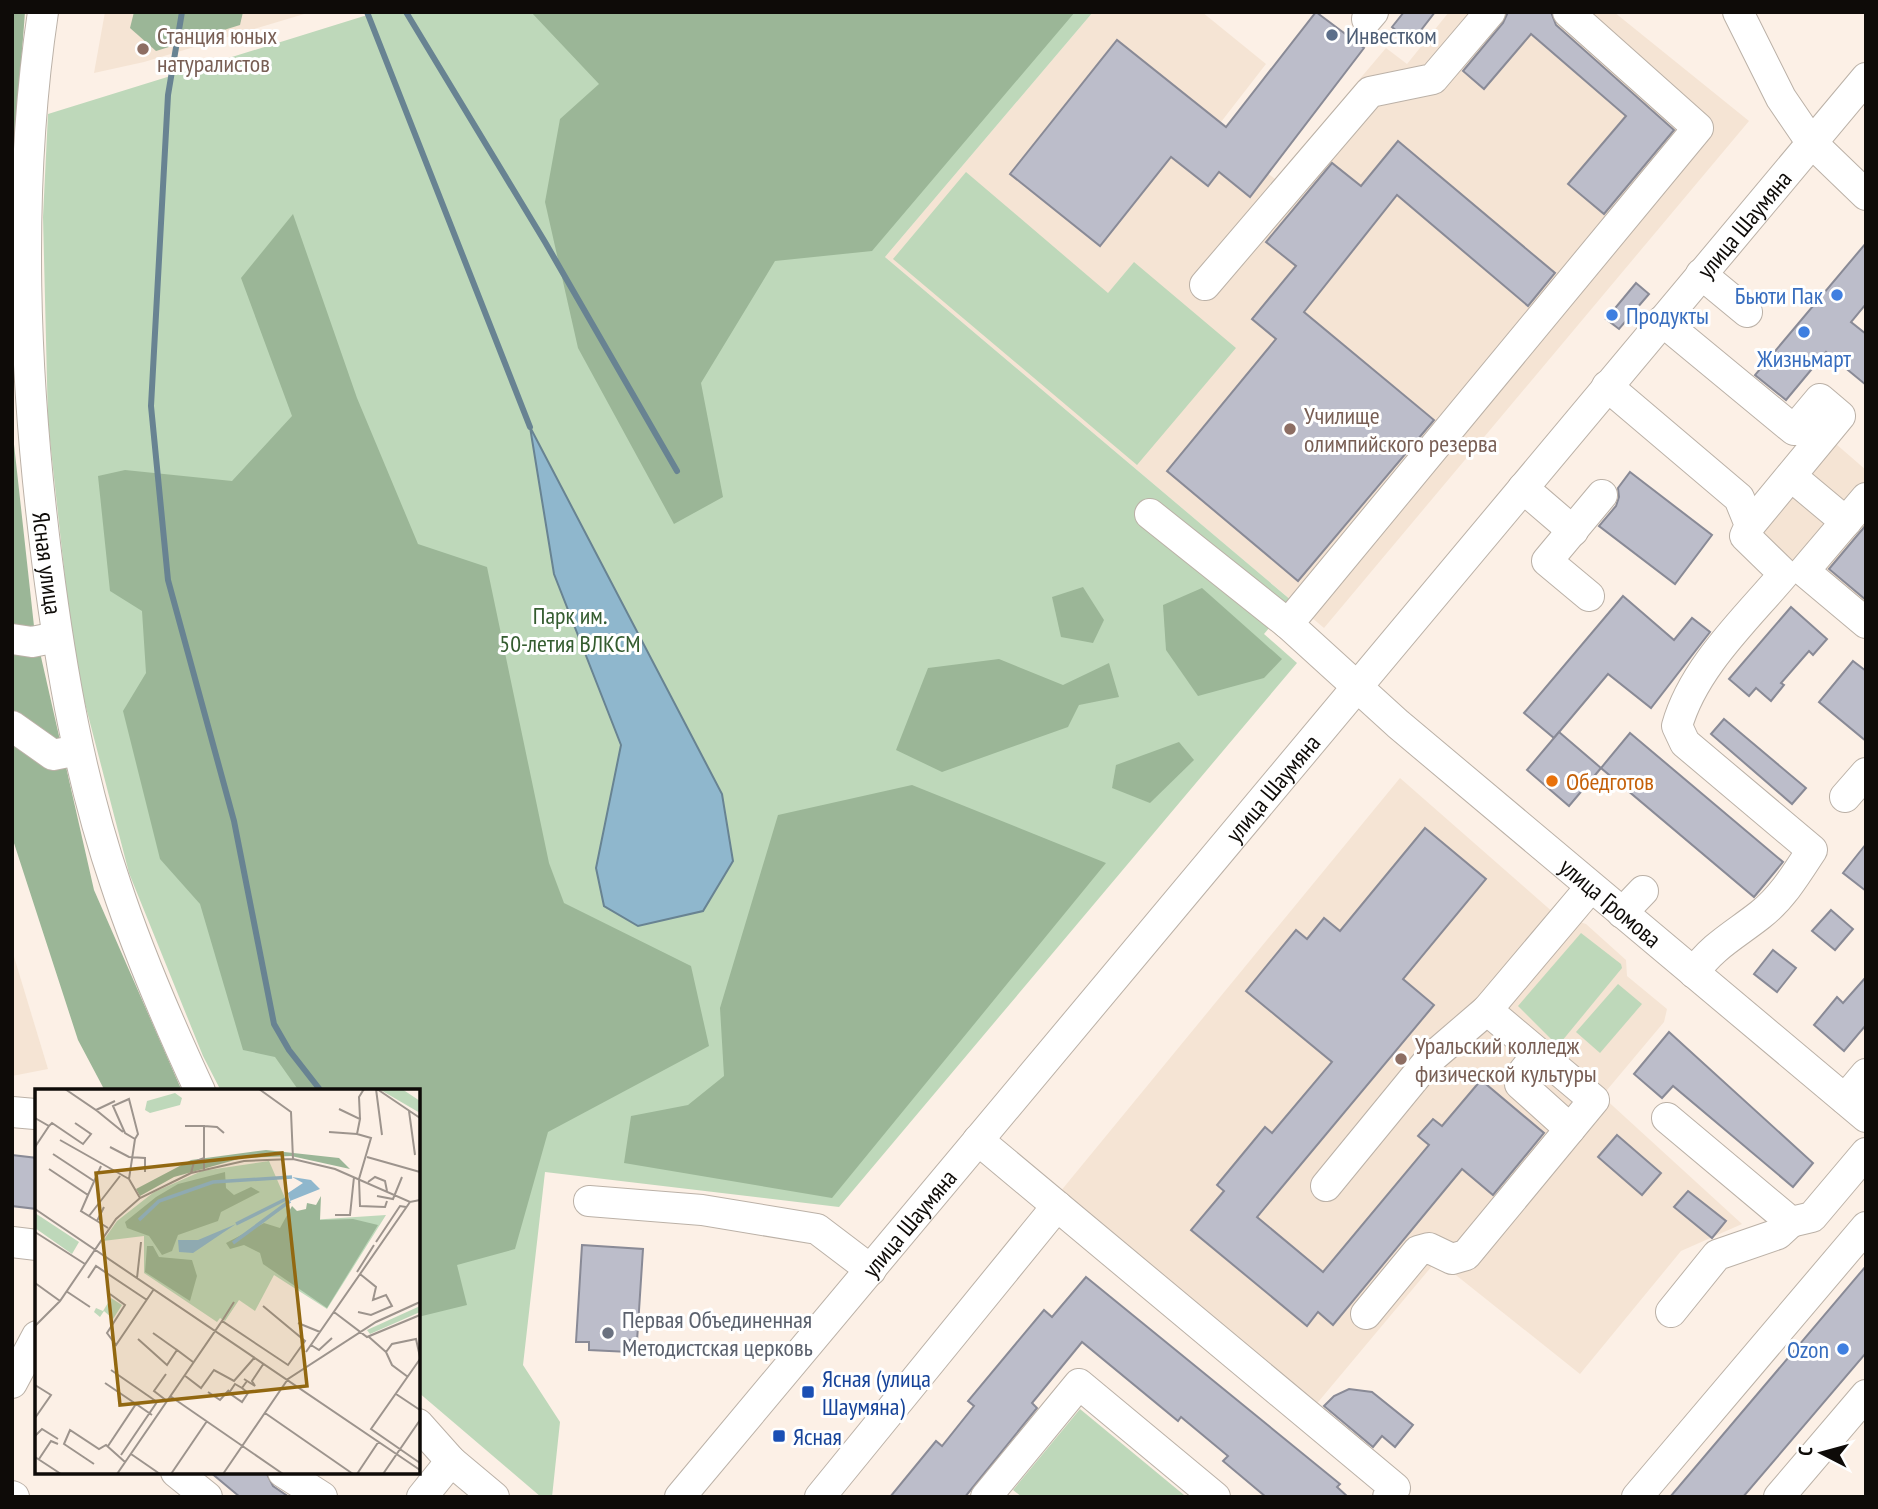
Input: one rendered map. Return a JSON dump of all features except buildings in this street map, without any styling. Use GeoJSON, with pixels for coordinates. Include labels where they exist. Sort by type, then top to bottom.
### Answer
{"type":"FeatureCollection","features":[{"type":"Feature","properties":{"kind":"street","name":"Ясная улица"},"geometry":{"type":"LineString","coordinates":[[43,12],[34,86],[25,309],[38,487],[57,638],[78,750],[115,885],[171,1028],[199,1089]]}},
{"type":"Feature","properties":{"kind":"street"},"geometry":{"type":"LineString","coordinates":[[1205,285],[1370,92],[1433,79],[1490,12]]}},
{"type":"Feature","properties":{"kind":"street"},"geometry":{"type":"LineString","coordinates":[[1288,624],[1698,128],[1568,12]]}},
{"type":"Feature","properties":{"kind":"street"},"geometry":{"type":"LineString","coordinates":[[1738,12],[1781,97],[1811,142],[1866,195]]}},
{"type":"Feature","properties":{"kind":"street","name":"улица Шаумяна"},"geometry":{"type":"LineString","coordinates":[[680,1497],[1866,78]]}},
{"type":"Feature","properties":{"kind":"street"},"geometry":{"type":"LineString","coordinates":[[1702,274],[1747,312]]}},
{"type":"Feature","properties":{"kind":"street"},"geometry":{"type":"LineString","coordinates":[[1662,321],[1794,430],[1820,399],[1840,416],[1750,525],[1745,536],[1784,574],[1866,641]]}},
{"type":"Feature","properties":{"kind":"street"},"geometry":{"type":"LineString","coordinates":[[1608,386],[1675,436],[1739,498],[1750,525]]}},
{"type":"Feature","properties":{"kind":"street"},"geometry":{"type":"LineString","coordinates":[[1791,475],[1846,522]]}},
{"type":"Feature","properties":{"kind":"street"},"geometry":{"type":"LineString","coordinates":[[1522,488],[1573,530]]}},
{"type":"Feature","properties":{"kind":"street"},"geometry":{"type":"LineString","coordinates":[[1588,596],[1547,561],[1602,495]]}},
{"type":"Feature","properties":{"kind":"street"},"geometry":{"type":"LineString","coordinates":[[1866,498],[1804,571],[1866,624]]}},
{"type":"Feature","properties":{"kind":"street","name":"улица Громова"},"geometry":{"type":"LineString","coordinates":[[1150,514],[1288,624],[1590,888],[1855,1108]]}},
{"type":"Feature","properties":{"kind":"street"},"geometry":{"type":"LineString","coordinates":[[1694,973],[1712,950],[1763,914],[1791,882],[1812,850],[1685,743],[1677,726],[1683,706],[1712,662],[1784,574]]}},
{"type":"Feature","properties":{"kind":"street"},"geometry":{"type":"LineString","coordinates":[[12,639],[32,642],[57,638]]}},
{"type":"Feature","properties":{"kind":"street"},"geometry":{"type":"LineString","coordinates":[[12,726],[53,755],[78,750]]}},
{"type":"Feature","properties":{"kind":"street"},"geometry":{"type":"LineString","coordinates":[[1845,797],[1866,773]]}},
{"type":"Feature","properties":{"kind":"street"},"geometry":{"type":"LineString","coordinates":[[1326,1186],[1430,1059],[1487,1010],[1590,888]]}},
{"type":"Feature","properties":{"kind":"street"},"geometry":{"type":"LineString","coordinates":[[1622,913],[1643,891]]}},
{"type":"Feature","properties":{"kind":"street"},"geometry":{"type":"LineString","coordinates":[[1366,1314],[1418,1251],[1430,1248],[1452,1259],[1466,1255],[1594,1100],[1487,1010]]}},
{"type":"Feature","properties":{"kind":"street"},"geometry":{"type":"LineString","coordinates":[[1855,1108],[1866,1074]]}},
{"type":"Feature","properties":{"kind":"street"},"geometry":{"type":"LineString","coordinates":[[1667,1118],[1791,1222]]}},
{"type":"Feature","properties":{"kind":"street"},"geometry":{"type":"LineString","coordinates":[[978,1140],[1326,1427],[1395,1489],[1388,1497]]}},
{"type":"Feature","properties":{"kind":"street"},"geometry":{"type":"LineString","coordinates":[[1671,1312],[1717,1255],[1778,1234],[1791,1222],[1812,1217],[1866,1153]]}},
{"type":"Feature","properties":{"kind":"street"},"geometry":{"type":"LineString","coordinates":[[589,1201],[702,1210],[817,1229],[871,1270]]}},
{"type":"Feature","properties":{"kind":"street"},"geometry":{"type":"LineString","coordinates":[[820,1497],[1057,1206]]}},
{"type":"Feature","properties":{"kind":"street"},"geometry":{"type":"LineString","coordinates":[[1637,1497],[1866,1227]]}},
{"type":"Feature","properties":{"kind":"street"},"geometry":{"type":"LineString","coordinates":[[12,1242],[35,1245]]}},
{"type":"Feature","properties":{"kind":"street"},"geometry":{"type":"LineString","coordinates":[[12,1383],[35,1340]]}},
{"type":"Feature","properties":{"kind":"street"},"geometry":{"type":"LineString","coordinates":[[986,1497],[1079,1384],[1215,1497]]}},
{"type":"Feature","properties":{"kind":"street"},"geometry":{"type":"LineString","coordinates":[[1779,1497],[1866,1395]]}},
{"type":"Feature","properties":{"kind":"street"},"geometry":{"type":"LineString","coordinates":[[420,1426],[452,1461],[494,1497]]}},
{"type":"Feature","properties":{"kind":"street"},"geometry":{"type":"LineString","coordinates":[[422,1497],[452,1461]]}},
{"type":"Feature","properties":{"kind":"street"},"geometry":{"type":"LineString","coordinates":[[178,1474],[207,1497]]}},
{"type":"Feature","properties":{"kind":"street"},"geometry":{"type":"LineString","coordinates":[[286,1474],[322,1497]]}},
{"type":"Feature","properties":{"kind":"shaded area","name":"Станция юных натуралистов"},"geometry":{"type":"Polygon","coordinates":[[[105,12],[311,12],[144,62],[94,73],[105,12]]]}},
{"type":"Feature","properties":{"kind":"shaded area","name":"Училище олимпийского резерва"},"geometry":{"type":"Polygon","coordinates":[[[1093,12],[1202,12],[1266,64],[1214,131],[1275,179],[1386,48],[1407,64],[1449,12],[1614,12],[1749,121],[1324,628],[885,257],[1093,12]]]}},
{"type":"Feature","properties":{"kind":"shaded area"},"geometry":{"type":"Polygon","coordinates":[[[1836,444],[1866,470],[1866,632],[1756,539],[1836,444]]]}},
{"type":"Feature","properties":{"kind":"shaded area","name":"Уральский колледж физической культуры"},"geometry":{"type":"Polygon","coordinates":[[[1400,778],[1555,914],[1586,924],[1626,960],[1627,976],[1667,1009],[1664,1022],[1602,1096],[1742,1224],[1681,1251],[1580,1374],[1437,1260],[1314,1407],[1060,1192],[1400,778]]]}},
{"type":"Feature","properties":{"kind":"shaded area"},"geometry":{"type":"Polygon","coordinates":[[[12,950],[48,1069],[12,1076],[12,950]]]}},
{"type":"Feature","properties":{"kind":"green space"},"geometry":{"type":"Polygon","coordinates":[[[12,12],[25,12],[12,184],[12,12]]]}},
{"type":"Feature","properties":{"kind":"green space"},"geometry":{"type":"Polygon","coordinates":[[[134,12],[243,12],[240,25],[156,51],[130,28],[134,12]]]}},
{"type":"Feature","properties":{"kind":"green space","name":"Парк им. 50-летия ВЛКСМ"},"geometry":{"type":"Polygon","coordinates":[[[377,12],[1093,12],[885,257],[1292,601],[1264,634],[1297,663],[839,1207],[545,1172],[523,1365],[560,1422],[552,1497],[541,1497],[420,1394],[420,1089],[220,1089],[203,1056],[129,873],[74,661],[48,422],[43,217],[48,114],[377,12]]]}},
{"type":"Feature","properties":{"kind":"green space"},"geometry":{"type":"Polygon","coordinates":[[[531,12],[1075,12],[872,251],[775,261],[701,383],[723,497],[674,524],[578,348],[545,202],[560,119],[599,84],[531,12]]]}},
{"type":"Feature","properties":{"kind":"green space"},"geometry":{"type":"Polygon","coordinates":[[[966,172],[1108,293],[1134,262],[1236,348],[1137,465],[893,259],[966,172]]]}},
{"type":"Feature","properties":{"kind":"green space"},"geometry":{"type":"Polygon","coordinates":[[[293,214],[357,398],[418,544],[487,567],[549,863],[564,903],[691,966],[709,1046],[548,1132],[515,1249],[457,1265],[467,1305],[420,1317],[420,1089],[298,1089],[275,1057],[243,1050],[200,904],[160,859],[123,711],[146,673],[142,611],[110,591],[98,476],[125,470],[232,481],[292,416],[241,278],[293,214]]]}},
{"type":"Feature","properties":{"kind":"green space"},"geometry":{"type":"Polygon","coordinates":[[[12,426],[34,626],[94,890],[181,1089],[104,1089],[78,1040],[12,837],[12,426]]]}},
{"type":"Feature","properties":{"kind":"green space"},"geometry":{"type":"Polygon","coordinates":[[[1083,587],[1104,620],[1093,643],[1061,637],[1052,597],[1083,587]]]}},
{"type":"Feature","properties":{"kind":"green space"},"geometry":{"type":"Polygon","coordinates":[[[1202,588],[1282,659],[1264,678],[1198,696],[1166,650],[1163,605],[1202,588]]]}},
{"type":"Feature","properties":{"kind":"green space"},"geometry":{"type":"Polygon","coordinates":[[[999,659],[1063,685],[1109,663],[1119,697],[1079,705],[1068,727],[942,772],[896,750],[928,668],[999,659]]]}},
{"type":"Feature","properties":{"kind":"green space"},"geometry":{"type":"Polygon","coordinates":[[[1179,742],[1194,760],[1150,803],[1112,788],[1116,765],[1179,742]]]}},
{"type":"Feature","properties":{"kind":"green space"},"geometry":{"type":"Polygon","coordinates":[[[912,785],[1106,863],[832,1198],[624,1163],[631,1116],[688,1105],[724,1076],[720,1008],[778,815],[912,785]]]}},
{"type":"Feature","properties":{"kind":"green space"},"geometry":{"type":"Polygon","coordinates":[[[1581,933],[1621,964],[1622,968],[1562,1041],[1554,1042],[1518,1006],[1581,933]]]}},
{"type":"Feature","properties":{"kind":"green space"},"geometry":{"type":"Polygon","coordinates":[[[1618,984],[1642,1004],[1600,1053],[1576,1032],[1618,984]]]}},
{"type":"Feature","properties":{"kind":"green space"},"geometry":{"type":"Polygon","coordinates":[[[1080,1409],[1184,1495],[1183,1497],[1022,1497],[1013,1490],[1080,1409]]]}},
{"type":"Feature","properties":{"kind":"water"},"geometry":{"type":"Polygon","coordinates":[[[530,427],[722,794],[733,861],[703,911],[638,926],[604,906],[596,868],[621,745],[554,574],[530,427]]]}},
{"type":"Feature","properties":{"kind":"waterway"},"geometry":{"type":"LineString","coordinates":[[182,12],[168,95],[151,406],[168,580],[234,821],[274,1024],[289,1050],[319,1089]]}},
{"type":"Feature","properties":{"kind":"waterway"},"geometry":{"type":"LineString","coordinates":[[367,12],[530,427]]}},
{"type":"Feature","properties":{"kind":"waterway"},"geometry":{"type":"LineString","coordinates":[[406,12],[545,242],[677,471]]}},
{"type":"Feature","properties":{"kind":"place","name":"Инвестком"},"geometry":{"type":"Point","coordinates":[1332,35]}},
{"type":"Feature","properties":{"kind":"place","name":"Станция юных натуралистов"},"geometry":{"type":"Point","coordinates":[143,49]}},
{"type":"Feature","properties":{"kind":"place","name":"Бьюти Пак"},"geometry":{"type":"Point","coordinates":[1837,295]}},
{"type":"Feature","properties":{"kind":"place","name":"Продукты"},"geometry":{"type":"Point","coordinates":[1612,315]}},
{"type":"Feature","properties":{"kind":"place","name":"Жизньмарт"},"geometry":{"type":"Point","coordinates":[1804,332]}},
{"type":"Feature","properties":{"kind":"place","name":"Училище олимпийского резерва"},"geometry":{"type":"Point","coordinates":[1290,429]}},
{"type":"Feature","properties":{"kind":"place","name":"Обедготов"},"geometry":{"type":"Point","coordinates":[1552,781]}},
{"type":"Feature","properties":{"kind":"place","name":"Уральский колледж физической культуры"},"geometry":{"type":"Point","coordinates":[1401,1059]}},
{"type":"Feature","properties":{"kind":"place","name":"Первая Объединенная Методистская церковь"},"geometry":{"type":"Point","coordinates":[608,1333]}},
{"type":"Feature","properties":{"kind":"place","name":"Ozon"},"geometry":{"type":"Point","coordinates":[1843,1349]}},
{"type":"Feature","properties":{"kind":"place","name":"Ясная (улица Шаумяна)"},"geometry":{"type":"Point","coordinates":[808,1392]}},
{"type":"Feature","properties":{"kind":"place","name":"Ясная"},"geometry":{"type":"Point","coordinates":[779,1436]}}]}
